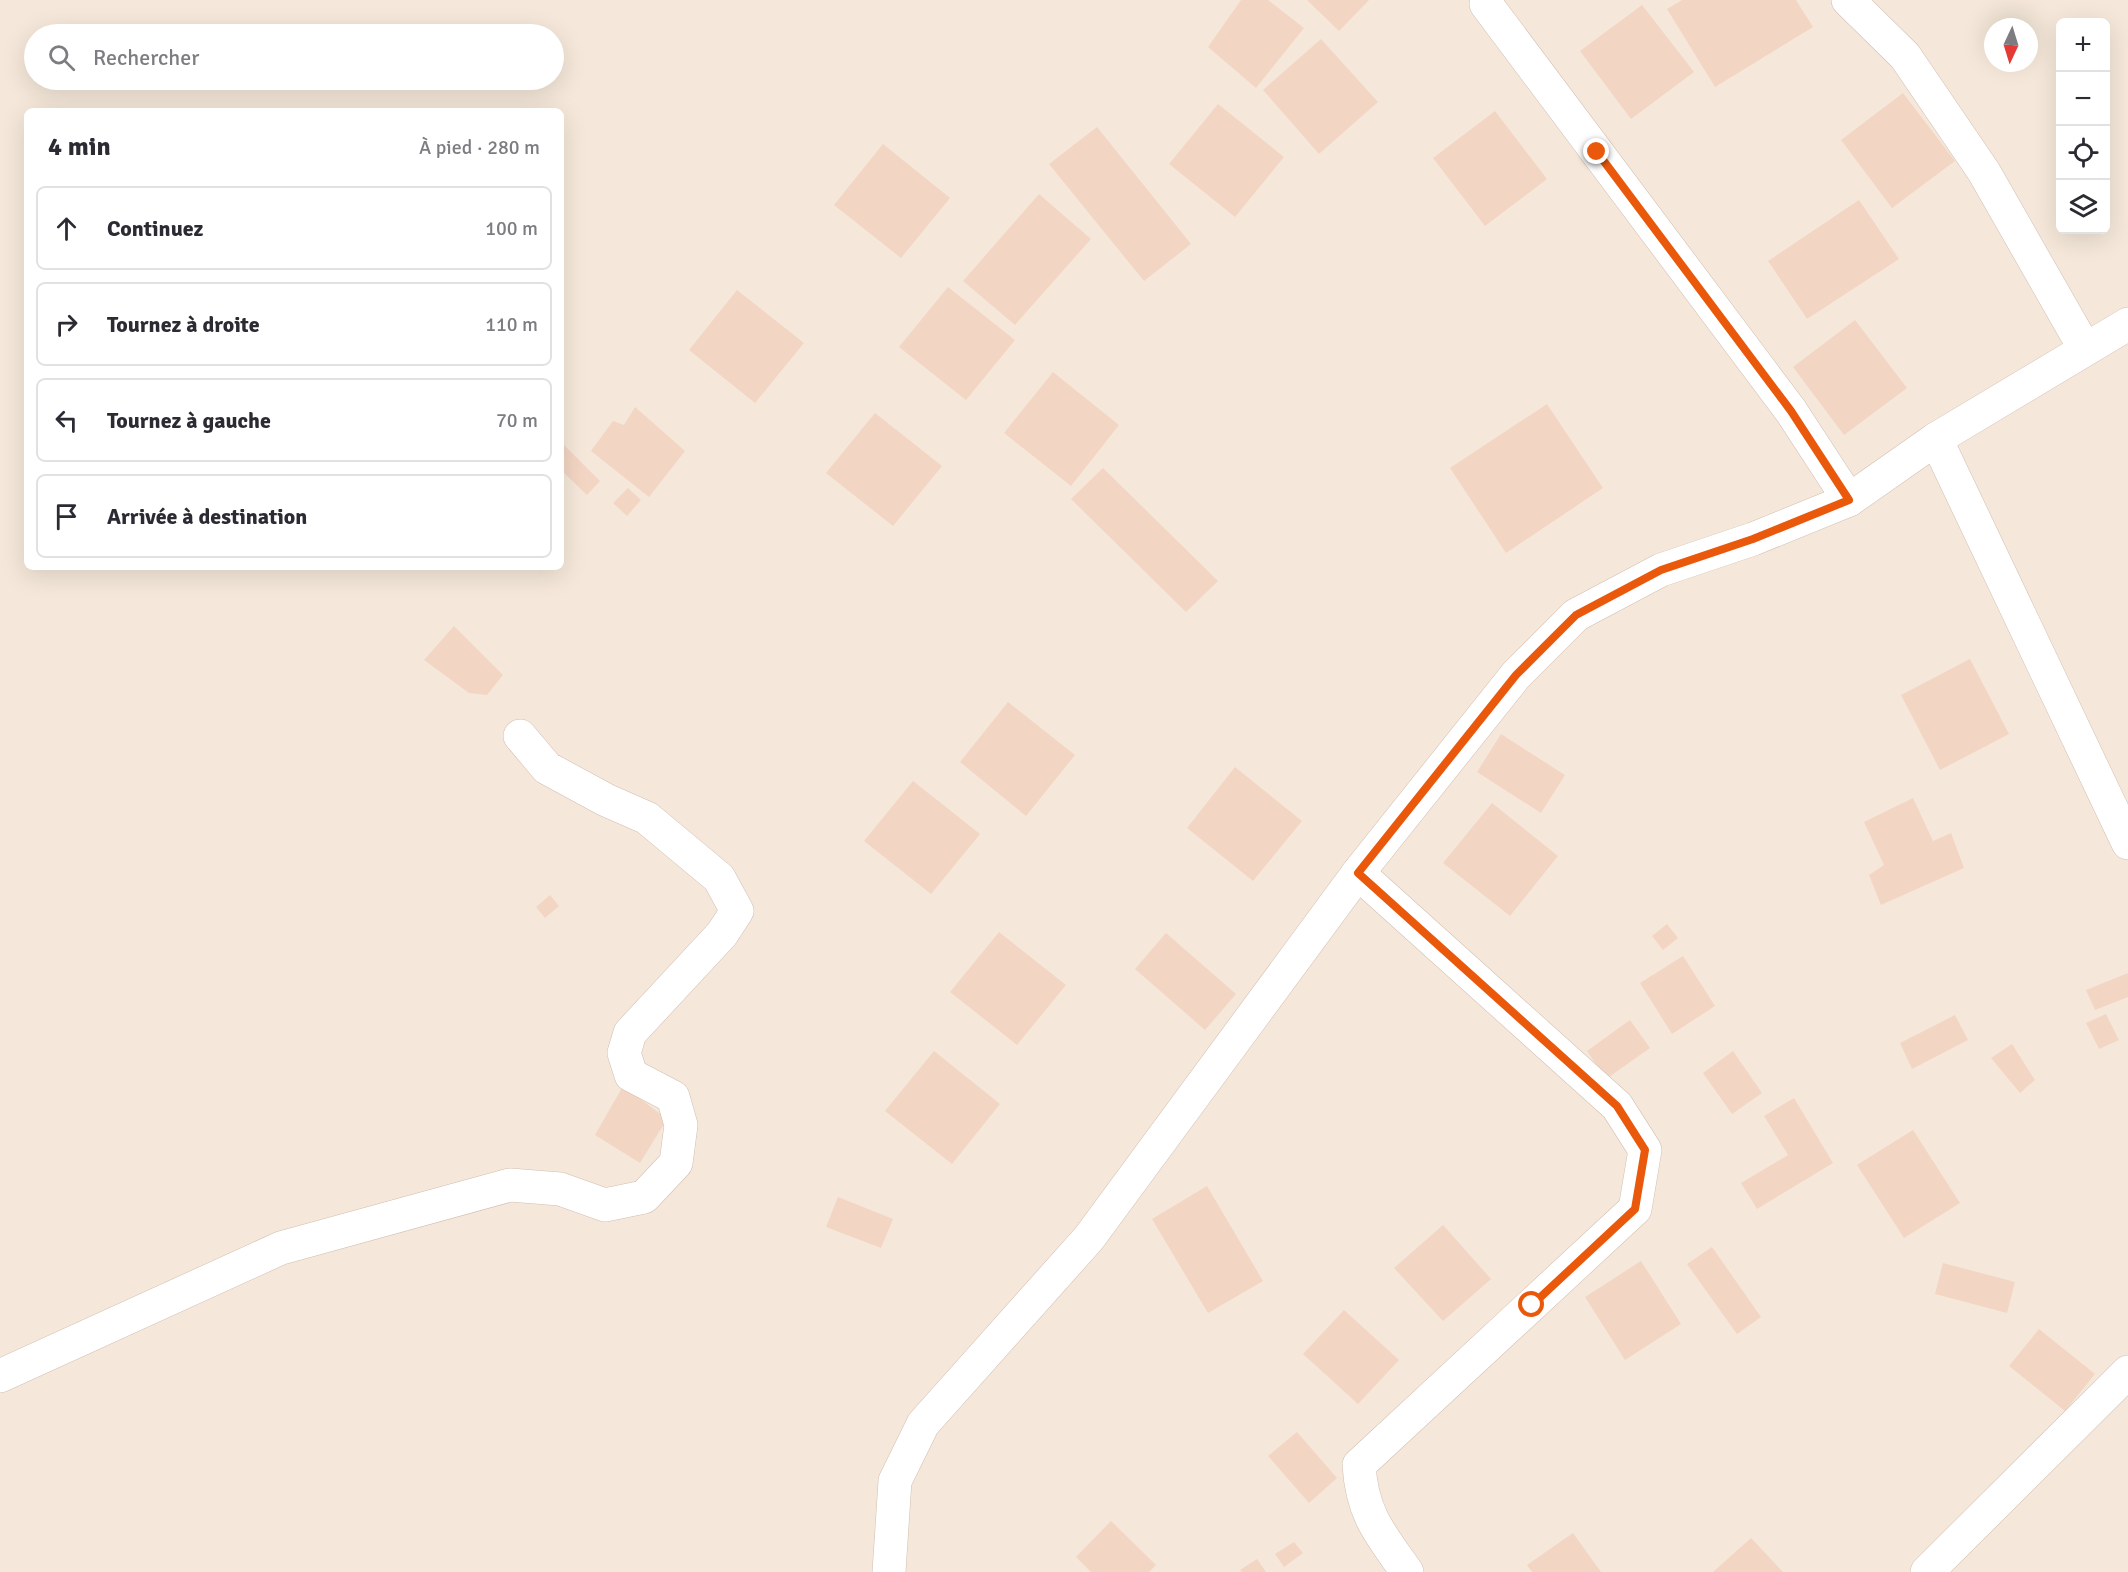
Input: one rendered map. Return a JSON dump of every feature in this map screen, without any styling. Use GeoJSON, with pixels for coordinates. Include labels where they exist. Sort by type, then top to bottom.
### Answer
{"type":"FeatureCollection","features":[{"type":"Feature","properties":{"kind":"street"},"geometry":{"type":"LineString","coordinates":[[1848,0],[1905,56],[1984,172],[2085,349]]}},
{"type":"Feature","properties":{"kind":"street"},"geometry":{"type":"LineString","coordinates":[[1486,4],[1791,411],[1849,500]]}},
{"type":"Feature","properties":{"kind":"street"},"geometry":{"type":"LineString","coordinates":[[890,1572],[895,1480],[923,1424],[1089,1238],[1358,873],[1516,675],[1576,615],[1661,570],[1753,539],[1849,500],[1936,440],[2128,324]]}},
{"type":"Feature","properties":{"kind":"street"},"geometry":{"type":"LineString","coordinates":[[1936,440],[2128,843]]}},
{"type":"Feature","properties":{"kind":"street"},"geometry":{"type":"LineString","coordinates":[[0,1376],[281,1248],[510,1185],[560,1189],[605,1205],[644,1197],[676,1163],[681,1125],[673,1097],[631,1075],[624,1053],[630,1033],[722,934],[736,911],[719,878],[647,819],[547,768],[520,736]]}},
{"type":"Feature","properties":{"kind":"street"},"geometry":{"type":"LineString","coordinates":[[1358,873],[1617,1106],[1645,1150],[1635,1209],[1359,1465],[1360,1488],[1373,1525],[1407,1572]]}},
{"type":"Feature","properties":{"kind":"street"},"geometry":{"type":"LineString","coordinates":[[1927,1572],[2127,1376]]}},
{"type":"Feature","properties":{"kind":"shaded area"},"geometry":{"type":"Polygon","coordinates":[[[0,0],[2128,0],[2128,1572],[0,1572],[0,0]]]}},
{"type":"Feature","properties":{"kind":"building"},"geometry":{"type":"Polygon","coordinates":[[[1241,0],[1268,0],[1304,28],[1256,88],[1208,47],[1241,0]]]}},
{"type":"Feature","properties":{"kind":"building"},"geometry":{"type":"Polygon","coordinates":[[[1307,0],[1369,0],[1339,31],[1307,0]]]}},
{"type":"Feature","properties":{"kind":"building"},"geometry":{"type":"Polygon","coordinates":[[[1682,0],[1796,0],[1813,27],[1715,87],[1667,9],[1682,0]]]}},
{"type":"Feature","properties":{"kind":"building"},"geometry":{"type":"Polygon","coordinates":[[[1642,5],[1694,72],[1631,119],[1580,51],[1642,5]]]}},
{"type":"Feature","properties":{"kind":"building"},"geometry":{"type":"Polygon","coordinates":[[[1321,39],[1378,102],[1319,154],[1263,90],[1321,39]]]}},
{"type":"Feature","properties":{"kind":"building"},"geometry":{"type":"Polygon","coordinates":[[[1903,93],[1955,161],[1892,208],[1841,140],[1903,93]]]}},
{"type":"Feature","properties":{"kind":"building"},"geometry":{"type":"Polygon","coordinates":[[[1218,104],[1284,157],[1235,217],[1169,164],[1218,104]]]}},
{"type":"Feature","properties":{"kind":"building"},"geometry":{"type":"Polygon","coordinates":[[[1495,111],[1547,179],[1485,226],[1433,158],[1495,111]]]}},
{"type":"Feature","properties":{"kind":"building"},"geometry":{"type":"Polygon","coordinates":[[[1097,127],[1191,244],[1144,281],[1049,164],[1097,127]]]}},
{"type":"Feature","properties":{"kind":"building"},"geometry":{"type":"Polygon","coordinates":[[[883,144],[950,198],[901,258],[834,205],[883,144]]]}},
{"type":"Feature","properties":{"kind":"building"},"geometry":{"type":"Polygon","coordinates":[[[1039,194],[1091,239],[1015,325],[963,281],[1039,194]]]}},
{"type":"Feature","properties":{"kind":"building"},"geometry":{"type":"Polygon","coordinates":[[[1859,200],[1899,259],[1807,319],[1768,261],[1859,200]]]}},
{"type":"Feature","properties":{"kind":"building"},"geometry":{"type":"Polygon","coordinates":[[[948,287],[1015,340],[966,400],[899,347],[948,287]]]}},
{"type":"Feature","properties":{"kind":"building"},"geometry":{"type":"Polygon","coordinates":[[[737,290],[804,343],[755,403],[689,350],[737,290]]]}},
{"type":"Feature","properties":{"kind":"building"},"geometry":{"type":"Polygon","coordinates":[[[1855,320],[1907,388],[1844,435],[1793,367],[1855,320]]]}},
{"type":"Feature","properties":{"kind":"building"},"geometry":{"type":"Polygon","coordinates":[[[1053,372],[1119,425],[1071,486],[1004,433],[1053,372]]]}},
{"type":"Feature","properties":{"kind":"building"},"geometry":{"type":"Polygon","coordinates":[[[1547,404],[1603,488],[1506,553],[1450,468],[1547,404]]]}},
{"type":"Feature","properties":{"kind":"building"},"geometry":{"type":"Polygon","coordinates":[[[635,407],[685,451],[649,497],[591,451],[613,421],[624,425],[635,407]]]}},
{"type":"Feature","properties":{"kind":"building"},"geometry":{"type":"Polygon","coordinates":[[[875,413],[942,466],[893,526],[826,473],[875,413]]]}},
{"type":"Feature","properties":{"kind":"building"},"geometry":{"type":"Polygon","coordinates":[[[564,445],[600,481],[587,495],[564,473],[564,445]]]}},
{"type":"Feature","properties":{"kind":"building"},"geometry":{"type":"Polygon","coordinates":[[[1103,468],[1218,581],[1186,612],[1071,499],[1103,468]]]}},
{"type":"Feature","properties":{"kind":"building"},"geometry":{"type":"Polygon","coordinates":[[[628,488],[641,500],[627,516],[613,503],[628,488]]]}},
{"type":"Feature","properties":{"kind":"building"},"geometry":{"type":"Polygon","coordinates":[[[454,626],[503,675],[487,695],[469,693],[424,660],[454,626]]]}},
{"type":"Feature","properties":{"kind":"building"},"geometry":{"type":"Polygon","coordinates":[[[1970,659],[2009,734],[1940,770],[1901,695],[1970,659]]]}},
{"type":"Feature","properties":{"kind":"building"},"geometry":{"type":"Polygon","coordinates":[[[1008,702],[1075,755],[1026,816],[960,762],[1008,702]]]}},
{"type":"Feature","properties":{"kind":"building"},"geometry":{"type":"Polygon","coordinates":[[[1501,734],[1565,775],[1541,813],[1477,772],[1501,734]]]}},
{"type":"Feature","properties":{"kind":"building"},"geometry":{"type":"Polygon","coordinates":[[[1235,767],[1302,821],[1253,881],[1187,828],[1235,767]]]}},
{"type":"Feature","properties":{"kind":"building"},"geometry":{"type":"Polygon","coordinates":[[[913,781],[980,834],[931,894],[864,841],[913,781]]]}},
{"type":"Feature","properties":{"kind":"building"},"geometry":{"type":"Polygon","coordinates":[[[1913,798],[1933,841],[1951,833],[1964,868],[1881,905],[1869,875],[1884,865],[1864,822],[1913,798]]]}},
{"type":"Feature","properties":{"kind":"building"},"geometry":{"type":"Polygon","coordinates":[[[1492,803],[1558,856],[1510,916],[1443,863],[1492,803]]]}},
{"type":"Feature","properties":{"kind":"building"},"geometry":{"type":"Polygon","coordinates":[[[550,895],[559,906],[545,918],[536,907],[550,895]]]}},
{"type":"Feature","properties":{"kind":"building"},"geometry":{"type":"Polygon","coordinates":[[[1667,924],[1678,938],[1663,950],[1652,936],[1667,924]]]}},
{"type":"Feature","properties":{"kind":"building"},"geometry":{"type":"Polygon","coordinates":[[[999,932],[1066,985],[1017,1045],[950,992],[999,932]]]}},
{"type":"Feature","properties":{"kind":"building"},"geometry":{"type":"Polygon","coordinates":[[[1166,933],[1236,994],[1205,1030],[1135,969],[1166,933]]]}},
{"type":"Feature","properties":{"kind":"building"},"geometry":{"type":"Polygon","coordinates":[[[1683,956],[1715,1006],[1672,1034],[1640,983],[1683,956]]]}},
{"type":"Feature","properties":{"kind":"building"},"geometry":{"type":"Polygon","coordinates":[[[2128,973],[2128,997],[2095,1010],[2086,990],[2128,973]]]}},
{"type":"Feature","properties":{"kind":"building"},"geometry":{"type":"Polygon","coordinates":[[[2106,1014],[2119,1040],[2099,1049],[2086,1023],[2106,1014]]]}},
{"type":"Feature","properties":{"kind":"building"},"geometry":{"type":"Polygon","coordinates":[[[1955,1015],[1968,1040],[1912,1069],[1900,1043],[1955,1015]]]}},
{"type":"Feature","properties":{"kind":"building"},"geometry":{"type":"Polygon","coordinates":[[[1630,1020],[1650,1048],[1606,1079],[1587,1051],[1630,1020]]]}},
{"type":"Feature","properties":{"kind":"building"},"geometry":{"type":"Polygon","coordinates":[[[2012,1044],[2035,1080],[2020,1093],[1991,1058],[2012,1044]]]}},
{"type":"Feature","properties":{"kind":"building"},"geometry":{"type":"Polygon","coordinates":[[[934,1051],[1000,1104],[952,1164],[885,1111],[934,1051]]]}},
{"type":"Feature","properties":{"kind":"building"},"geometry":{"type":"Polygon","coordinates":[[[1733,1051],[1762,1093],[1732,1114],[1703,1073],[1733,1051]]]}},
{"type":"Feature","properties":{"kind":"building"},"geometry":{"type":"Polygon","coordinates":[[[623,1086],[667,1119],[640,1163],[595,1135],[623,1086]]]}},
{"type":"Feature","properties":{"kind":"building"},"geometry":{"type":"Polygon","coordinates":[[[1794,1098],[1833,1163],[1757,1209],[1741,1183],[1788,1155],[1764,1116],[1794,1098]]]}},
{"type":"Feature","properties":{"kind":"building"},"geometry":{"type":"Polygon","coordinates":[[[1913,1130],[1960,1203],[1904,1238],[1857,1165],[1913,1130]]]}},
{"type":"Feature","properties":{"kind":"building"},"geometry":{"type":"Polygon","coordinates":[[[1207,1186],[1263,1281],[1208,1313],[1152,1219],[1207,1186]]]}},
{"type":"Feature","properties":{"kind":"building"},"geometry":{"type":"Polygon","coordinates":[[[838,1197],[893,1219],[881,1248],[826,1227],[838,1197]]]}},
{"type":"Feature","properties":{"kind":"building"},"geometry":{"type":"Polygon","coordinates":[[[1443,1225],[1491,1279],[1443,1321],[1394,1268],[1443,1225]]]}},
{"type":"Feature","properties":{"kind":"building"},"geometry":{"type":"Polygon","coordinates":[[[1712,1247],[1761,1317],[1737,1334],[1687,1264],[1712,1247]]]}},
{"type":"Feature","properties":{"kind":"building"},"geometry":{"type":"Polygon","coordinates":[[[1641,1261],[1681,1324],[1625,1360],[1585,1297],[1641,1261]]]}},
{"type":"Feature","properties":{"kind":"building"},"geometry":{"type":"Polygon","coordinates":[[[1943,1263],[2015,1282],[2007,1313],[1935,1294],[1943,1263]]]}},
{"type":"Feature","properties":{"kind":"building"},"geometry":{"type":"Polygon","coordinates":[[[1344,1310],[1399,1360],[1358,1404],[1303,1354],[1344,1310]]]}},
{"type":"Feature","properties":{"kind":"building"},"geometry":{"type":"Polygon","coordinates":[[[2039,1329],[2095,1374],[2065,1411],[2009,1366],[2039,1329]]]}},
{"type":"Feature","properties":{"kind":"building"},"geometry":{"type":"Polygon","coordinates":[[[1297,1432],[1337,1478],[1309,1503],[1268,1456],[1297,1432]]]}},
{"type":"Feature","properties":{"kind":"building"},"geometry":{"type":"Polygon","coordinates":[[[1111,1521],[1156,1565],[1149,1572],[1091,1572],[1076,1557],[1111,1521]]]}},
{"type":"Feature","properties":{"kind":"building"},"geometry":{"type":"Polygon","coordinates":[[[1573,1533],[1601,1572],[1532,1572],[1527,1565],[1573,1533]]]}},
{"type":"Feature","properties":{"kind":"building"},"geometry":{"type":"Polygon","coordinates":[[[1751,1538],[1783,1572],[1713,1572],[1751,1538]]]}},
{"type":"Feature","properties":{"kind":"building"},"geometry":{"type":"Polygon","coordinates":[[[1294,1542],[1303,1553],[1284,1567],[1275,1554],[1294,1542]]]}},
{"type":"Feature","properties":{"kind":"building"},"geometry":{"type":"Polygon","coordinates":[[[1257,1559],[1266,1572],[1242,1572],[1240,1570],[1257,1559]]]}},
{"type":"Feature","properties":{"kind":"route"},"geometry":{"type":"LineString","coordinates":[[1532,1305],[1635,1209],[1645,1150],[1617,1106],[1358,873],[1516,675],[1576,615],[1661,570],[1753,539],[1849,500],[1791,411],[1597,152]]}}]}
